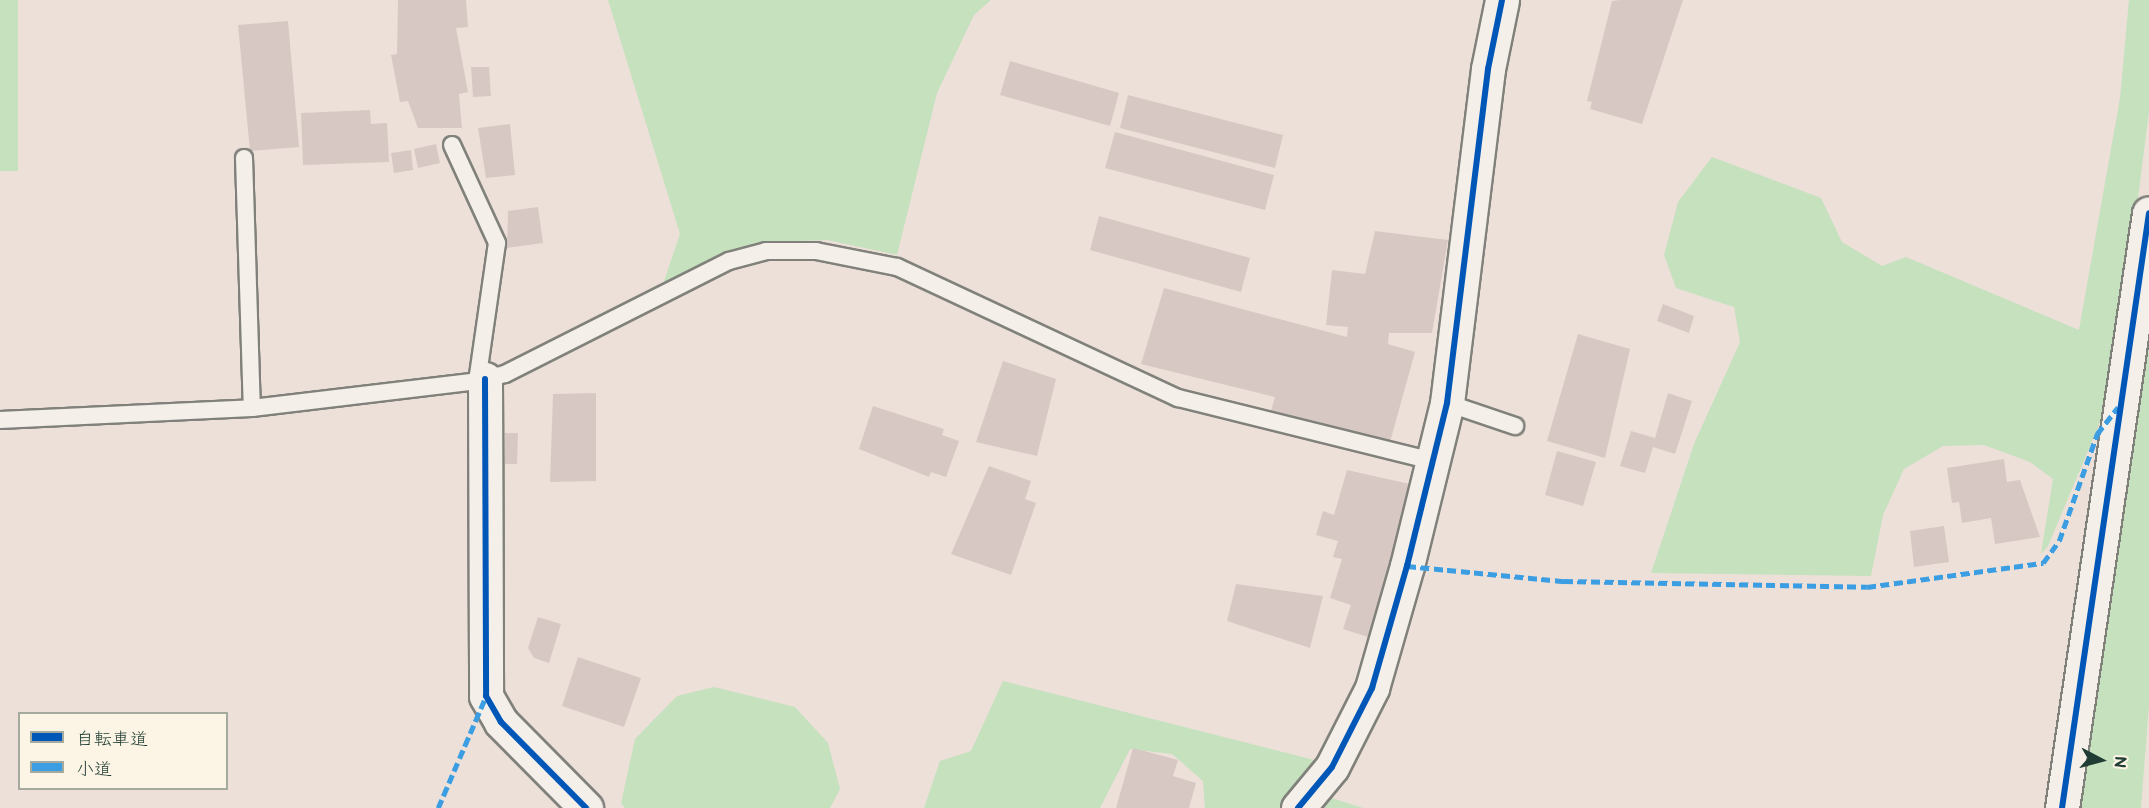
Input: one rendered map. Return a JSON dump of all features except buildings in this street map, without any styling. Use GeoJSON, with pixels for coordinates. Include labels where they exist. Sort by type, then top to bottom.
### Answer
{"type":"FeatureCollection","features":[{"type":"Feature","properties":{"kind":"street"},"geometry":{"type":"LineString","coordinates":[[1298,808],[1332,767],[1372,688],[1447,403],[1488,69],[1502,0]]}},
{"type":"Feature","properties":{"kind":"street"},"geometry":{"type":"LineString","coordinates":[[2062,808],[2149,213]]}},
{"type":"Feature","properties":{"kind":"street"},"geometry":{"type":"LineString","coordinates":[[481,380],[486,696],[501,722],[586,808]]}},
{"type":"Feature","properties":{"kind":"lane"},"geometry":{"type":"LineString","coordinates":[[452,145],[497,243],[481,380]]}},
{"type":"Feature","properties":{"kind":"lane"},"geometry":{"type":"LineString","coordinates":[[244,158],[252,408]]}},
{"type":"Feature","properties":{"kind":"lane"},"geometry":{"type":"LineString","coordinates":[[0,420],[252,408],[481,380],[505,374],[729,261],[766,251],[816,251],[897,267],[1178,398],[1432,461]]}},
{"type":"Feature","properties":{"kind":"lane"},"geometry":{"type":"LineString","coordinates":[[1447,403],[1515,426]]}},
{"type":"Feature","properties":{"kind":"green space"},"geometry":{"type":"Polygon","coordinates":[[[0,0],[18,0],[18,171],[0,171],[0,0]]]}},
{"type":"Feature","properties":{"kind":"green space"},"geometry":{"type":"Polygon","coordinates":[[[608,0],[991,0],[974,15],[937,93],[897,255],[827,240],[771,242],[717,255],[663,284],[680,234],[608,0]]]}},
{"type":"Feature","properties":{"kind":"green space"},"geometry":{"type":"Polygon","coordinates":[[[2129,0],[2149,0],[2149,111],[2114,389],[2048,546],[2041,554],[2053,479],[2030,462],[1984,445],[1943,446],[1904,469],[1883,515],[1871,576],[1651,573],[1694,444],[1740,342],[1734,307],[1676,288],[1664,255],[1678,202],[1712,157],[1821,198],[1842,242],[1882,266],[1906,257],[2079,330],[2120,98],[2129,0]]]}},
{"type":"Feature","properties":{"kind":"green space"},"geometry":{"type":"Polygon","coordinates":[[[2149,291],[2149,704],[2141,808],[2075,808],[2149,291]]]}},
{"type":"Feature","properties":{"kind":"green space"},"geometry":{"type":"Polygon","coordinates":[[[1003,681],[1318,761],[1285,808],[1205,808],[1203,781],[1172,754],[1130,749],[1100,808],[924,808],[940,761],[971,751],[1003,681]]]}},
{"type":"Feature","properties":{"kind":"green space"},"geometry":{"type":"Polygon","coordinates":[[[714,687],[795,707],[828,743],[840,789],[830,808],[625,808],[621,803],[635,739],[677,696],[714,687]]]}},
{"type":"Feature","properties":{"kind":"green space"},"geometry":{"type":"Polygon","coordinates":[[[1325,796],[1363,808],[1315,808],[1325,796]]]}},
{"type":"Feature","properties":{"kind":"marked path"},"geometry":{"type":"LineString","coordinates":[[1407,566],[1564,581],[1867,587],[2043,563],[2059,541],[2097,434],[2118,407]]}},
{"type":"Feature","properties":{"kind":"marked path"},"geometry":{"type":"LineString","coordinates":[[438,808],[486,696]]}},
{"type":"Feature","properties":{"kind":"cycle path"},"geometry":{"type":"LineString","coordinates":[[1298,808],[1332,767],[1372,688],[1407,566],[1447,403],[1488,69],[1502,0]]}},
{"type":"Feature","properties":{"kind":"cycle path"},"geometry":{"type":"LineString","coordinates":[[2062,808],[2149,213]]}},
{"type":"Feature","properties":{"kind":"cycle path"},"geometry":{"type":"LineString","coordinates":[[485,379],[486,696],[501,722],[586,808]]}}]}
